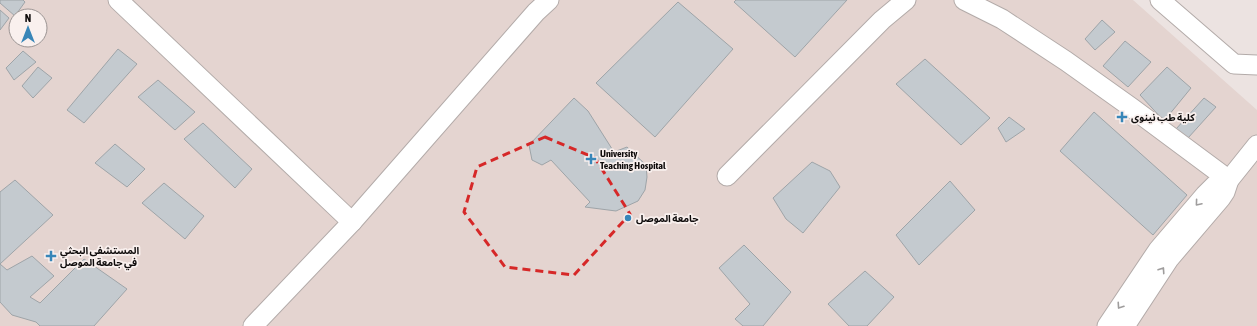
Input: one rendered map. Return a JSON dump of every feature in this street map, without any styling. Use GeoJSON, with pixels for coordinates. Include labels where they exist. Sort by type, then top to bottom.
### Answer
{"type":"FeatureCollection","features":[{"type":"Feature","properties":{"kind":"lane"},"geometry":{"type":"LineString","coordinates":[[118,0],[352,222]]}},
{"type":"Feature","properties":{"kind":"lane"},"geometry":{"type":"LineString","coordinates":[[253,326],[352,222],[536,12],[549,0]]}},
{"type":"Feature","properties":{"kind":"lane"},"geometry":{"type":"LineString","coordinates":[[727,176],[882,20],[906,0]]}},
{"type":"Feature","properties":{"kind":"lane"},"geometry":{"type":"LineString","coordinates":[[964,0],[1002,20],[1066,61],[1228,180]]}},
{"type":"Feature","properties":{"kind":"lane"},"geometry":{"type":"LineString","coordinates":[[1160,0],[1234,64],[1257,65]]}},
{"type":"Feature","properties":{"kind":"lane"},"geometry":{"type":"LineString","coordinates":[[1124,326],[1169,259],[1221,198],[1225,192],[1228,180],[1257,144]]}},
{"type":"Feature","properties":{"kind":"lane"},"geometry":{"type":"LineString","coordinates":[[1107,326],[1158,250],[1204,195],[1215,185],[1228,180]]}},
{"type":"Feature","properties":{"kind":"highlighted area"},"geometry":{"type":"Polygon","coordinates":[[[545,137],[595,158],[630,214],[574,275],[505,267],[464,212],[477,167],[545,137]]]}},
{"type":"Feature","properties":{"kind":"shaded area","name":"جامعة الموصل"},"geometry":{"type":"Polygon","coordinates":[[[0,0],[1133,0],[1257,110],[1257,326],[0,326],[0,0]]]}},
{"type":"Feature","properties":{"kind":"building"},"geometry":{"type":"Polygon","coordinates":[[[0,0],[23,0],[25,2],[21,8],[8,8],[8,10],[0,3],[0,0]]]}},
{"type":"Feature","properties":{"kind":"building"},"geometry":{"type":"Polygon","coordinates":[[[736,0],[847,0],[795,57],[734,2],[736,0]]]}},
{"type":"Feature","properties":{"kind":"building"},"geometry":{"type":"Polygon","coordinates":[[[678,2],[733,49],[655,137],[596,83],[678,2]]]}},
{"type":"Feature","properties":{"kind":"building"},"geometry":{"type":"Polygon","coordinates":[[[0,10],[8,17],[8,19],[0,30],[0,10]]]}},
{"type":"Feature","properties":{"kind":"building"},"geometry":{"type":"Polygon","coordinates":[[[1102,20],[1115,32],[1095,50],[1085,39],[1102,20]]]}},
{"type":"Feature","properties":{"kind":"building"},"geometry":{"type":"Polygon","coordinates":[[[1125,41],[1151,62],[1128,87],[1103,66],[1125,41]]]}},
{"type":"Feature","properties":{"kind":"building"},"geometry":{"type":"Polygon","coordinates":[[[118,49],[137,64],[84,123],[67,110],[118,49]]]}},
{"type":"Feature","properties":{"kind":"building"},"geometry":{"type":"Polygon","coordinates":[[[23,51],[36,62],[14,80],[6,68],[23,51]]]}},
{"type":"Feature","properties":{"kind":"building"},"geometry":{"type":"Polygon","coordinates":[[[925,59],[990,118],[961,145],[896,84],[925,59]]]}},
{"type":"Feature","properties":{"kind":"building"},"geometry":{"type":"Polygon","coordinates":[[[38,67],[52,78],[33,98],[22,86],[38,67]]]}},
{"type":"Feature","properties":{"kind":"building"},"geometry":{"type":"Polygon","coordinates":[[[1167,67],[1191,88],[1164,121],[1140,95],[1167,67]]]}},
{"type":"Feature","properties":{"kind":"building"},"geometry":{"type":"Polygon","coordinates":[[[158,80],[195,112],[175,130],[138,97],[158,80]]]}},
{"type":"Feature","properties":{"kind":"building"},"geometry":{"type":"Polygon","coordinates":[[[574,98],[588,111],[614,152],[627,147],[646,165],[647,177],[645,190],[638,201],[616,211],[585,207],[590,202],[551,160],[542,165],[532,160],[529,145],[574,98]]]}},
{"type":"Feature","properties":{"kind":"building"},"geometry":{"type":"Polygon","coordinates":[[[1204,98],[1216,107],[1188,138],[1176,129],[1204,98]]]}},
{"type":"Feature","properties":{"kind":"building"},"geometry":{"type":"Polygon","coordinates":[[[1094,112],[1187,195],[1153,235],[1060,151],[1094,112]]]}},
{"type":"Feature","properties":{"kind":"building"},"geometry":{"type":"Polygon","coordinates":[[[1009,117],[1025,129],[1006,142],[998,128],[1009,117]]]}},
{"type":"Feature","properties":{"kind":"building"},"geometry":{"type":"Polygon","coordinates":[[[203,123],[252,169],[235,188],[184,139],[203,123]]]}},
{"type":"Feature","properties":{"kind":"building"},"geometry":{"type":"Polygon","coordinates":[[[115,144],[145,169],[127,187],[95,163],[115,144]]]}},
{"type":"Feature","properties":{"kind":"building"},"geometry":{"type":"Polygon","coordinates":[[[812,162],[830,171],[840,187],[803,233],[786,219],[773,198],[812,162]]]}},
{"type":"Feature","properties":{"kind":"building"},"geometry":{"type":"Polygon","coordinates":[[[15,180],[53,215],[0,264],[0,192],[15,180]]]}},
{"type":"Feature","properties":{"kind":"building"},"geometry":{"type":"Polygon","coordinates":[[[950,181],[975,210],[919,265],[896,235],[950,181]]]}},
{"type":"Feature","properties":{"kind":"building"},"geometry":{"type":"Polygon","coordinates":[[[164,183],[204,216],[185,239],[142,203],[164,183]]]}},
{"type":"Feature","properties":{"kind":"building"},"geometry":{"type":"Polygon","coordinates":[[[744,245],[791,292],[763,326],[743,326],[735,319],[750,304],[719,268],[744,245]]]}},
{"type":"Feature","properties":{"kind":"building"},"geometry":{"type":"Polygon","coordinates":[[[32,256],[54,276],[30,297],[40,303],[84,259],[127,289],[94,326],[40,326],[36,322],[12,315],[0,302],[0,264],[7,270],[32,256]]]}},
{"type":"Feature","properties":{"kind":"building"},"geometry":{"type":"Polygon","coordinates":[[[865,271],[894,297],[867,326],[849,326],[828,304],[865,271]]]}},
{"type":"Feature","properties":{"kind":"place","name":"كلية طب نينوى"},"geometry":{"type":"Point","coordinates":[1122,117]}},
{"type":"Feature","properties":{"kind":"place","name":"University Teaching Hospital"},"geometry":{"type":"Point","coordinates":[591,159]}},
{"type":"Feature","properties":{"kind":"place","name":"جامعة الموصل"},"geometry":{"type":"Point","coordinates":[628,218]}},
{"type":"Feature","properties":{"kind":"place","name":"المستشفى البحثي في جامعة الموصل"},"geometry":{"type":"Point","coordinates":[51,256]}}]}
